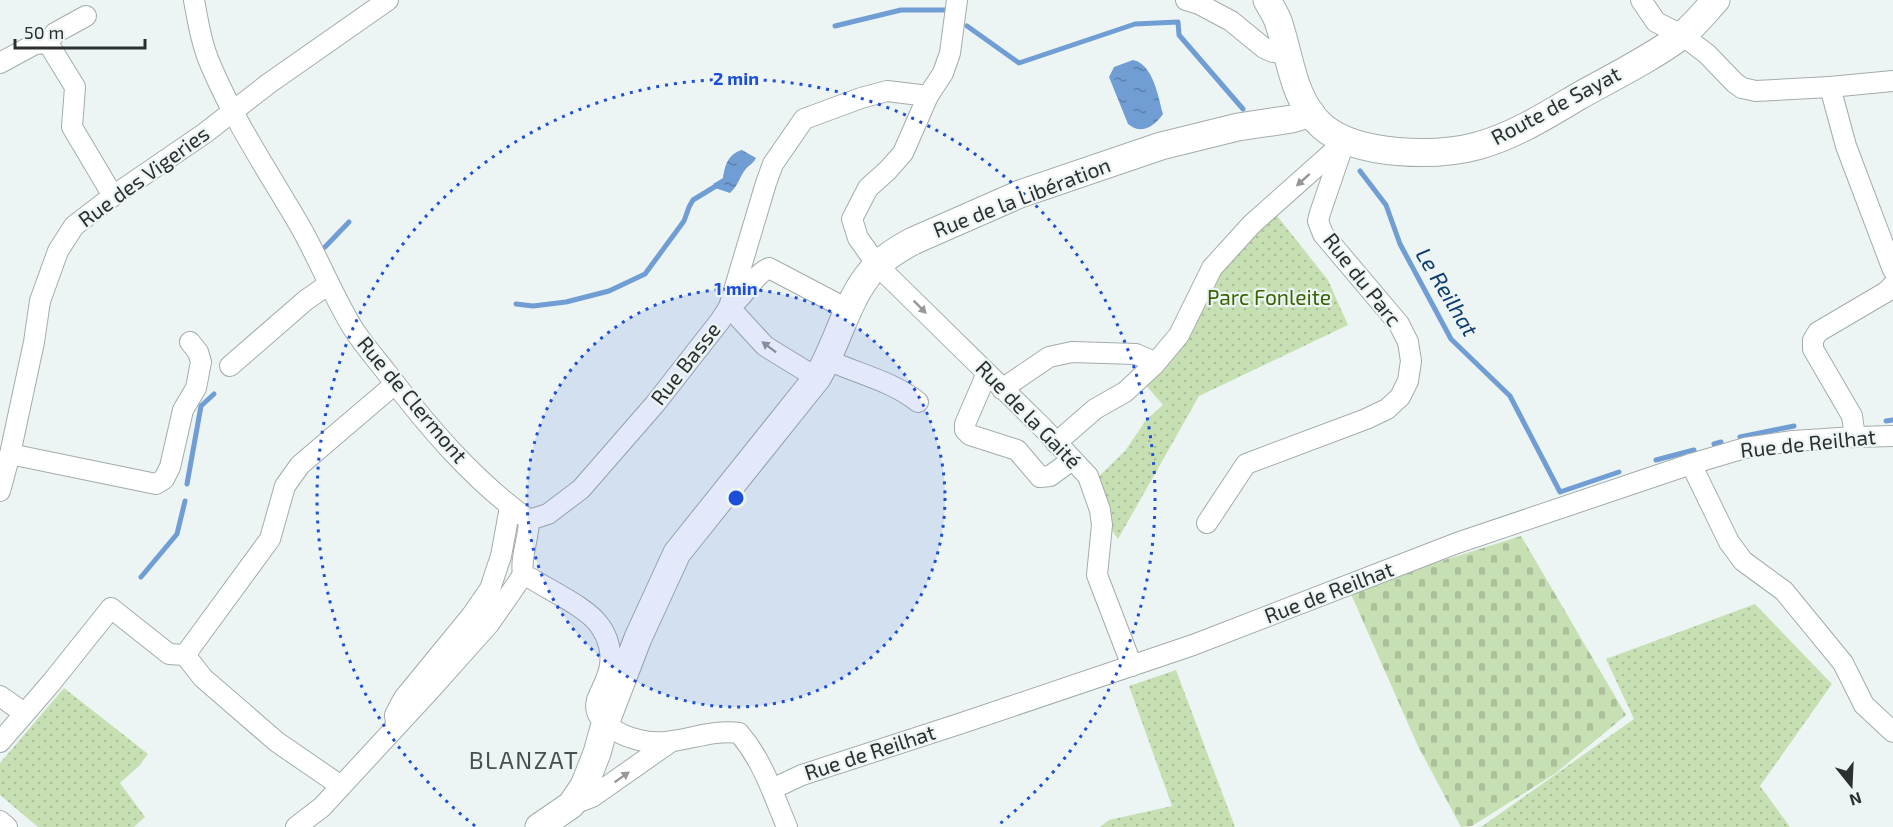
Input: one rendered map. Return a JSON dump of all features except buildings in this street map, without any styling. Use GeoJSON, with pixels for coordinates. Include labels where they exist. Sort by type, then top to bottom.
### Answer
{"type":"FeatureCollection","features":[{"type":"Feature","properties":{"kind":"street","name":"Rue de Clermont"},"geometry":{"type":"LineString","coordinates":[[194,0],[210,65],[233,112],[307,238],[354,330],[418,414],[477,476],[510,507],[529,520]]}},
{"type":"Feature","properties":{"kind":"street","name":"Rue des Vigeries"},"geometry":{"type":"LineString","coordinates":[[0,490],[34,342],[40,301],[58,250],[74,226],[113,196],[205,133],[267,84],[388,0]]}},
{"type":"Feature","properties":{"kind":"street"},"geometry":{"type":"LineString","coordinates":[[928,96],[943,73],[950,53],[957,0]]}},
{"type":"Feature","properties":{"kind":"street"},"geometry":{"type":"LineString","coordinates":[[1186,0],[1199,4],[1231,21],[1263,48],[1273,52],[1288,53]]}},
{"type":"Feature","properties":{"kind":"street"},"geometry":{"type":"LineString","coordinates":[[1267,0],[1278,21],[1301,99],[1311,113]]}},
{"type":"Feature","properties":{"kind":"street"},"geometry":{"type":"LineString","coordinates":[[1641,0],[1656,22],[1682,35],[1707,54],[1735,83],[1748,90],[1786,91],[1893,81]]}},
{"type":"Feature","properties":{"kind":"street","name":"Route de Sayat"},"geometry":{"type":"LineString","coordinates":[[1311,113],[1324,128],[1346,140],[1373,149],[1423,153],[1476,147],[1505,137],[1535,122],[1638,63],[1682,35],[1716,0]]}},
{"type":"Feature","properties":{"kind":"street"},"geometry":{"type":"LineString","coordinates":[[48,44],[55,33],[86,16]]}},
{"type":"Feature","properties":{"kind":"street"},"geometry":{"type":"LineString","coordinates":[[0,63],[35,44],[48,44]]}},
{"type":"Feature","properties":{"kind":"street"},"geometry":{"type":"LineString","coordinates":[[48,44],[75,87],[72,127],[113,196]]}},
{"type":"Feature","properties":{"kind":"street"},"geometry":{"type":"LineString","coordinates":[[1830,87],[1846,146],[1893,270]]}},
{"type":"Feature","properties":{"kind":"street","name":"Rue Basse"},"geometry":{"type":"LineString","coordinates":[[529,520],[548,514],[581,489],[655,404],[720,321],[729,307],[773,164],[804,119],[861,98],[887,92],[928,96]]}},
{"type":"Feature","properties":{"kind":"street","name":"Rue de la Gaité"},"geometry":{"type":"LineString","coordinates":[[928,96],[903,153],[868,188],[852,219],[858,238],[878,266],[1088,476],[1100,510],[1102,525],[1097,575],[1132,666]]}},
{"type":"Feature","properties":{"kind":"street","name":"Rue de la Libération"},"geometry":{"type":"LineString","coordinates":[[556,819],[584,786],[638,638],[677,553],[823,369],[866,278],[878,266],[896,250],[913,241],[1020,194],[1161,146],[1238,127],[1292,119],[1311,113]]}},
{"type":"Feature","properties":{"kind":"street"},"geometry":{"type":"LineString","coordinates":[[1056,442],[1095,409],[1125,392],[1155,365],[1179,335],[1212,267],[1252,224],[1346,140]]}},
{"type":"Feature","properties":{"kind":"street","name":"Rue du Parc"},"geometry":{"type":"LineString","coordinates":[[1207,523],[1246,464],[1387,409],[1400,397],[1408,381],[1411,361],[1408,342],[1399,324],[1323,234],[1318,221],[1324,198],[1346,140]]}},
{"type":"Feature","properties":{"kind":"street"},"geometry":{"type":"LineString","coordinates":[[849,310],[769,268],[762,271],[739,301],[729,307],[765,346],[823,369],[873,378],[918,402]]}},
{"type":"Feature","properties":{"kind":"street"},"geometry":{"type":"LineString","coordinates":[[230,366],[306,300],[329,284]]}},
{"type":"Feature","properties":{"kind":"street"},"geometry":{"type":"LineString","coordinates":[[1855,436],[1852,416],[1813,349],[1813,340],[1818,332],[1886,292],[1893,285]]}},
{"type":"Feature","properties":{"kind":"street"},"geometry":{"type":"LineString","coordinates":[[10,454],[156,484],[164,479],[170,467],[183,410],[196,388],[201,362],[198,352],[190,342]]}},
{"type":"Feature","properties":{"kind":"street"},"geometry":{"type":"LineString","coordinates":[[1002,389],[1049,357],[1072,352],[1136,354],[1150,360],[1155,365]]}},
{"type":"Feature","properties":{"kind":"street"},"geometry":{"type":"LineString","coordinates":[[987,374],[965,424],[965,430],[970,435],[1017,450],[1040,477],[1050,476],[1072,460]]}},
{"type":"Feature","properties":{"kind":"street"},"geometry":{"type":"LineString","coordinates":[[185,655],[270,539],[285,486],[300,465],[395,384]]}},
{"type":"Feature","properties":{"kind":"street"},"geometry":{"type":"LineString","coordinates":[[1017,450],[1042,428]]}},
{"type":"Feature","properties":{"kind":"street","name":"Rue de Reilhat"},"geometry":{"type":"LineString","coordinates":[[772,789],[802,775],[1202,642],[1457,543],[1691,464],[1745,448],[1793,441],[1855,436],[1893,436]]}},
{"type":"Feature","properties":{"kind":"street"},"geometry":{"type":"LineString","coordinates":[[1691,464],[1729,542],[1743,561],[1784,591],[1843,663],[1864,705],[1893,732]]}},
{"type":"Feature","properties":{"kind":"street"},"geometry":{"type":"LineString","coordinates":[[397,726],[395,715],[404,698],[472,615],[490,589],[501,556],[510,507]]}},
{"type":"Feature","properties":{"kind":"street"},"geometry":{"type":"LineString","coordinates":[[297,827],[322,807],[489,624],[523,575],[521,565],[529,532],[529,520]]}},
{"type":"Feature","properties":{"kind":"street"},"geometry":{"type":"LineString","coordinates":[[523,575],[589,614],[600,626],[609,646],[610,666],[596,702],[600,718],[605,724],[639,740],[669,743],[727,732],[739,734],[751,747],[772,789],[787,827]]}},
{"type":"Feature","properties":{"kind":"street"},"geometry":{"type":"LineString","coordinates":[[0,742],[111,608],[170,654],[185,655],[203,678],[268,734],[341,786]]}},
{"type":"Feature","properties":{"kind":"street"},"geometry":{"type":"LineString","coordinates":[[0,696],[24,713]]}},
{"type":"Feature","properties":{"kind":"street"},"geometry":{"type":"LineString","coordinates":[[556,819],[592,797],[669,743]]}},
{"type":"Feature","properties":{"kind":"street"},"geometry":{"type":"LineString","coordinates":[[0,821],[7,827]]}},
{"type":"Feature","properties":{"kind":"green space","name":"Parc Fonleite"},"geometry":{"type":"Polygon","coordinates":[[[1274,212],[1328,280],[1348,325],[1199,396],[1118,539],[1109,526],[1094,481],[1125,451],[1146,420],[1163,405],[1144,383],[1215,270],[1274,212]]]}},
{"type":"Feature","properties":{"kind":"green space"},"geometry":{"type":"Polygon","coordinates":[[[1521,536],[1626,715],[1556,773],[1472,826],[1461,827],[1417,744],[1351,594],[1403,573],[1521,536]]]}},
{"type":"Feature","properties":{"kind":"green space"},"geometry":{"type":"Polygon","coordinates":[[[1755,604],[1832,684],[1760,786],[1790,827],[1481,827],[1634,719],[1606,659],[1755,604]]]}},
{"type":"Feature","properties":{"kind":"green space"},"geometry":{"type":"Polygon","coordinates":[[[1176,670],[1235,827],[1100,827],[1109,820],[1172,806],[1129,686],[1176,670]]]}},
{"type":"Feature","properties":{"kind":"green space"},"geometry":{"type":"Polygon","coordinates":[[[64,688],[148,754],[139,766],[120,783],[145,817],[134,827],[38,827],[0,795],[0,763],[64,688]]]}},
{"type":"Feature","properties":{"kind":"water"},"geometry":{"type":"Polygon","coordinates":[[[1133,60],[1140,63],[1150,74],[1163,114],[1156,123],[1142,129],[1128,124],[1109,77],[1114,67],[1133,60]]]}},
{"type":"Feature","properties":{"kind":"water"},"geometry":{"type":"Polygon","coordinates":[[[742,150],[756,158],[755,160],[745,170],[730,193],[715,188],[713,184],[723,178],[730,157],[742,150]]]}},
{"type":"Feature","properties":{"kind":"waterway","name":"Le Reilhat"},"geometry":{"type":"LineString","coordinates":[[835,26],[901,10],[945,10]]}},
{"type":"Feature","properties":{"kind":"waterway","name":"Le Reilhat"},"geometry":{"type":"LineString","coordinates":[[967,26],[1019,63],[1135,24],[1178,22],[1179,35],[1243,109]]}},
{"type":"Feature","properties":{"kind":"waterway","name":"Le Reilhat"},"geometry":{"type":"LineString","coordinates":[[1360,171],[1386,205],[1400,244],[1451,339],[1510,396],[1560,492],[1619,472]]}},
{"type":"Feature","properties":{"kind":"waterway"},"geometry":{"type":"LineString","coordinates":[[516,304],[533,306],[566,302],[609,291],[645,274],[684,221],[693,200],[716,186]]}},
{"type":"Feature","properties":{"kind":"waterway"},"geometry":{"type":"LineString","coordinates":[[325,247],[349,222]]}},
{"type":"Feature","properties":{"kind":"waterway"},"geometry":{"type":"LineString","coordinates":[[187,484],[201,406],[214,394]]}},
{"type":"Feature","properties":{"kind":"waterway","name":"Le Reilhat"},"geometry":{"type":"LineString","coordinates":[[1886,421],[1893,420]]}},
{"type":"Feature","properties":{"kind":"waterway","name":"Le Reilhat"},"geometry":{"type":"LineString","coordinates":[[1740,437],[1794,426]]}},
{"type":"Feature","properties":{"kind":"waterway","name":"Le Reilhat"},"geometry":{"type":"LineString","coordinates":[[1714,444],[1721,442]]}},
{"type":"Feature","properties":{"kind":"waterway","name":"Le Reilhat"},"geometry":{"type":"LineString","coordinates":[[1656,460],[1694,450]]}},
{"type":"Feature","properties":{"kind":"waterway"},"geometry":{"type":"LineString","coordinates":[[141,577],[177,534],[185,501]]}},
{"type":"Feature","properties":{"kind":"district","name":"BLANZAT"},"geometry":{"type":"Point","coordinates":[524,761]}}]}
